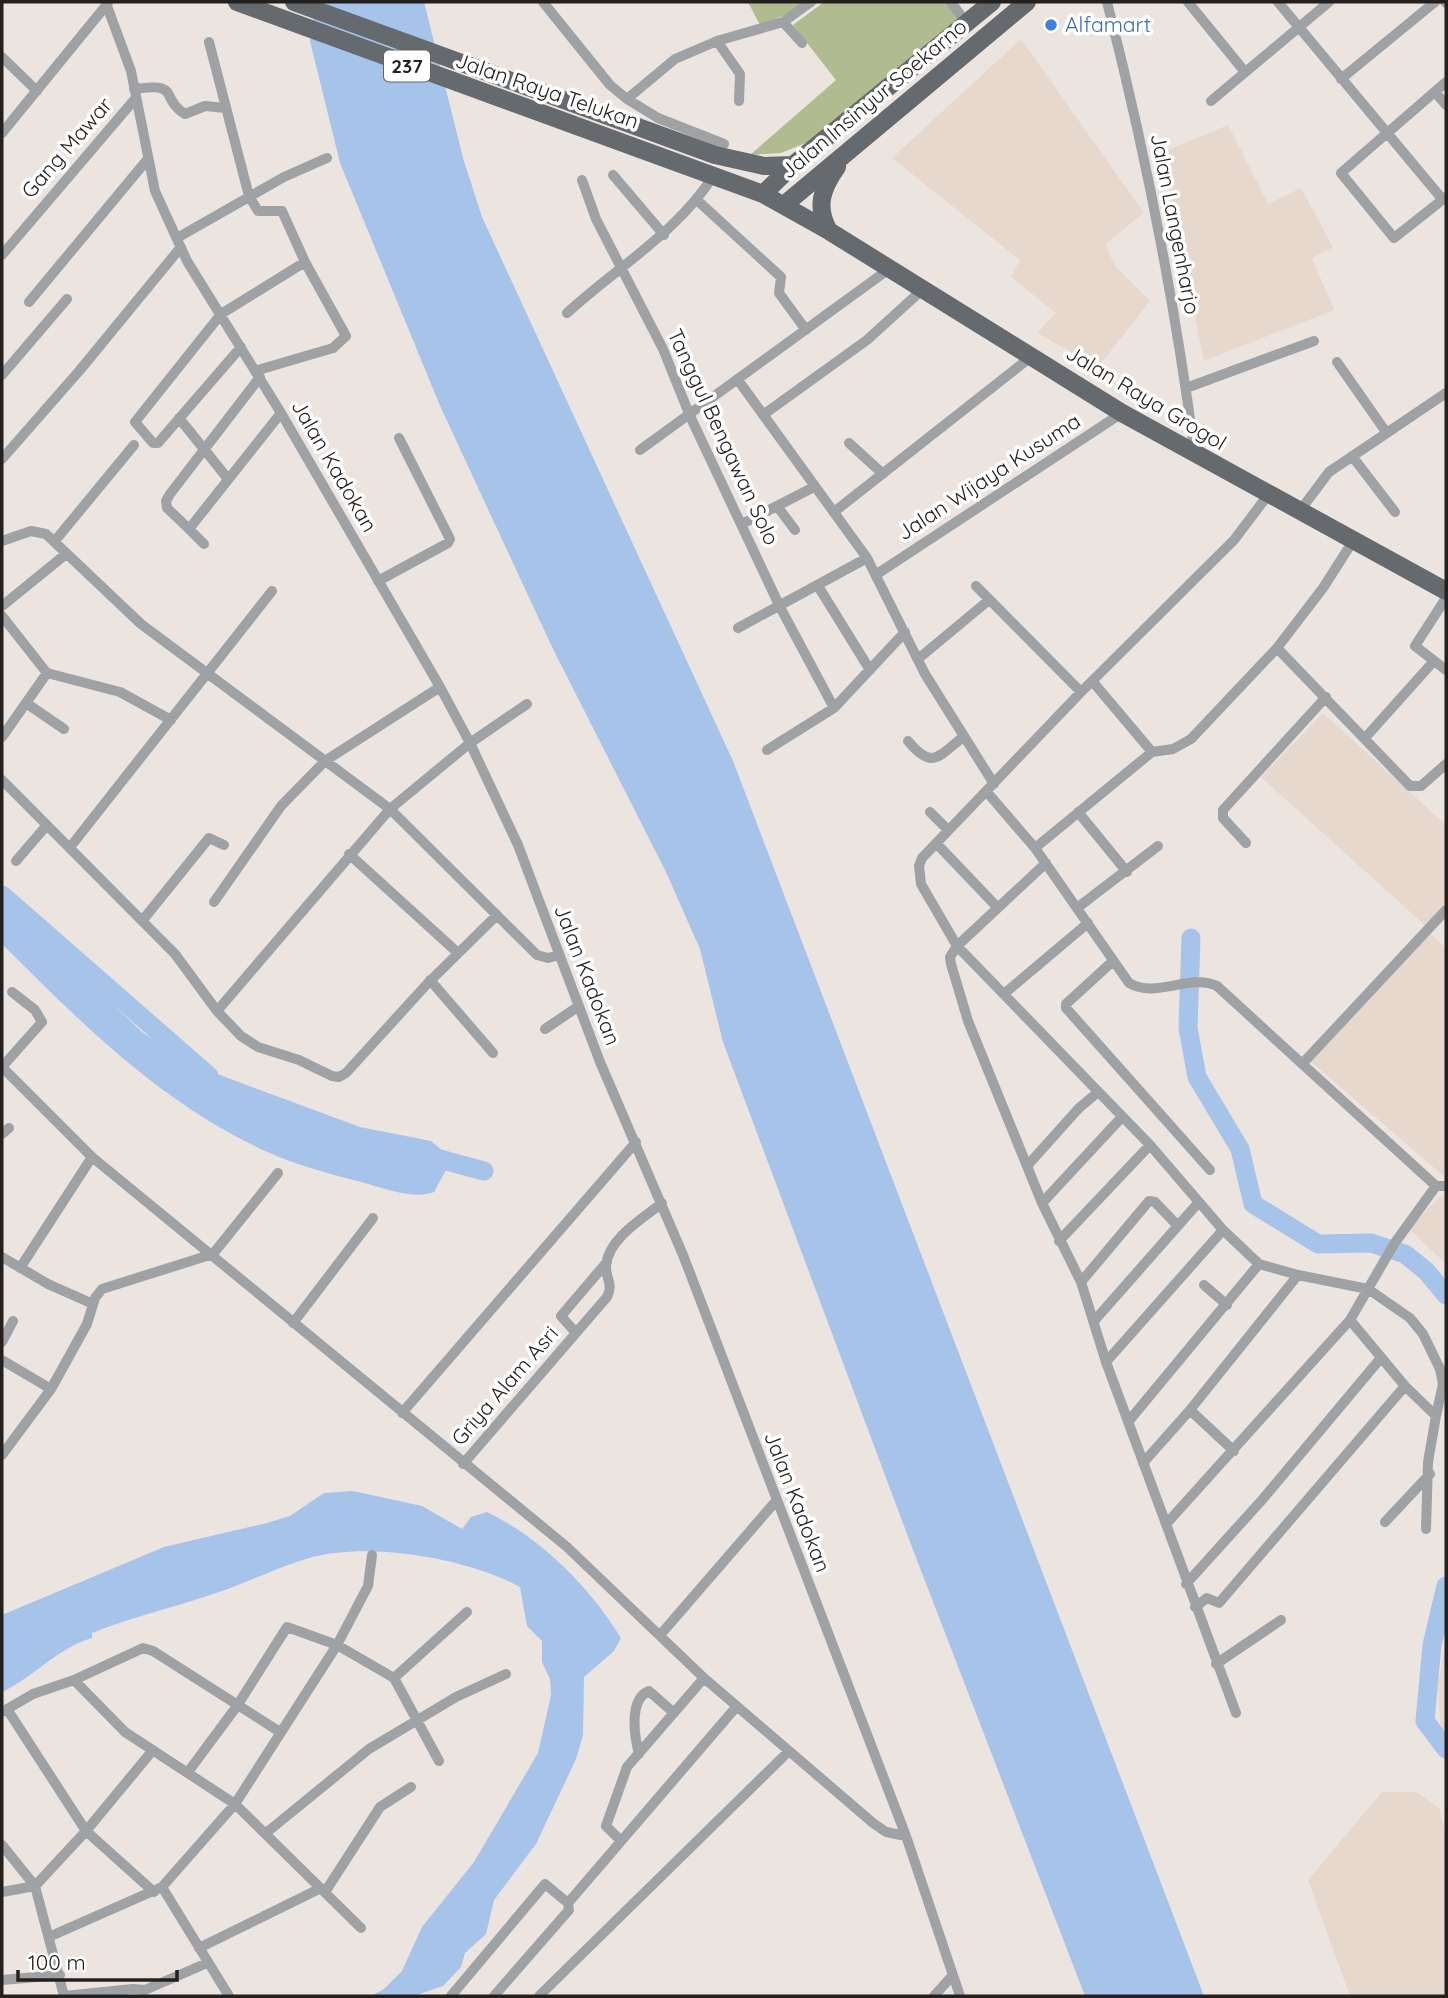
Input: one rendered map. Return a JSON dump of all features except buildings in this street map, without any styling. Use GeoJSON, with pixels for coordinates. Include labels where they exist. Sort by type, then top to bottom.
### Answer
{"type":"FeatureCollection","features":[{"type":"Feature","properties":{"kind":"main road","name":"Jalan Raya Telukan"},"geometry":{"type":"LineString","coordinates":[[237,2],[401,64],[579,125],[763,194],[784,205]]}},
{"type":"Feature","properties":{"kind":"main road","name":"Jalan Raya Telukan"},"geometry":{"type":"LineString","coordinates":[[294,2],[715,155],[764,166],[793,165]]}},
{"type":"Feature","properties":{"kind":"main road","name":"Jalan Insinyur Soekarno"},"geometry":{"type":"LineString","coordinates":[[763,194],[793,165],[992,2]]}},
{"type":"Feature","properties":{"kind":"main road","name":"Jalan Insinyur Soekarno"},"geometry":{"type":"LineString","coordinates":[[784,205],[1027,2]]}},
{"type":"Feature","properties":{"kind":"main road"},"geometry":{"type":"LineString","coordinates":[[970,49],[966,25],[991,32]]}},
{"type":"Feature","properties":{"kind":"main road"},"geometry":{"type":"LineString","coordinates":[[829,231],[821,215],[820,203],[832,175],[848,153]]}},
{"type":"Feature","properties":{"kind":"main road","name":"Jalan Raya Grogol"},"geometry":{"type":"LineString","coordinates":[[784,205],[1122,413],[1445,590]]}},
{"type":"Feature","properties":{"kind":"street"},"geometry":{"type":"LineString","coordinates":[[543,2],[610,85],[627,99],[658,118],[723,144]]}},
{"type":"Feature","properties":{"kind":"street"},"geometry":{"type":"LineString","coordinates":[[627,99],[674,59],[717,41],[783,22],[811,2]]}},
{"type":"Feature","properties":{"kind":"street"},"geometry":{"type":"LineString","coordinates":[[951,2],[966,25]]}},
{"type":"Feature","properties":{"kind":"street","name":"Jalan Langenharjo"},"geometry":{"type":"LineString","coordinates":[[1107,2],[1129,88],[1186,388],[1195,455]]}},
{"type":"Feature","properties":{"kind":"street"},"geometry":{"type":"LineString","coordinates":[[1188,2],[1245,72]]}},
{"type":"Feature","properties":{"kind":"street"},"geometry":{"type":"LineString","coordinates":[[1278,2],[1341,79],[1387,132],[1445,199],[1394,238],[1341,173],[1387,132],[1446,82]]}},
{"type":"Feature","properties":{"kind":"street"},"geometry":{"type":"LineString","coordinates":[[1211,101],[1329,2]]}},
{"type":"Feature","properties":{"kind":"street"},"geometry":{"type":"LineString","coordinates":[[1341,79],[1434,2]]}},
{"type":"Feature","properties":{"kind":"street"},"geometry":{"type":"LineString","coordinates":[[2,133],[108,4]]}},
{"type":"Feature","properties":{"kind":"street","name":"Jalan Kadokan"},"geometry":{"type":"LineString","coordinates":[[108,4],[123,48],[147,160],[160,206],[440,687],[470,743],[518,845],[611,1088],[662,1203],[906,1836],[960,1996]]}},
{"type":"Feature","properties":{"kind":"street"},"geometry":{"type":"LineString","coordinates":[[783,22],[803,43]]}},
{"type":"Feature","properties":{"kind":"street"},"geometry":{"type":"LineString","coordinates":[[717,41],[740,74],[739,101]]}},
{"type":"Feature","properties":{"kind":"street"},"geometry":{"type":"LineString","coordinates":[[204,544],[167,508],[166,501],[258,374],[334,348],[346,336],[305,262],[282,211],[258,211],[249,196],[209,42]]}},
{"type":"Feature","properties":{"kind":"street"},"geometry":{"type":"LineString","coordinates":[[2,57],[37,91]]}},
{"type":"Feature","properties":{"kind":"street"},"geometry":{"type":"LineString","coordinates":[[134,94],[156,86],[164,89],[185,114],[205,106],[225,108]]}},
{"type":"Feature","properties":{"kind":"street"},"geometry":{"type":"LineString","coordinates":[[1435,92],[1446,105]]}},
{"type":"Feature","properties":{"kind":"street","name":"Gang Mawar"},"geometry":{"type":"LineString","coordinates":[[2,255],[134,94]]}},
{"type":"Feature","properties":{"kind":"street"},"geometry":{"type":"LineString","coordinates":[[2,459],[80,370],[179,242],[249,196],[327,158]]}},
{"type":"Feature","properties":{"kind":"street"},"geometry":{"type":"LineString","coordinates":[[29,302],[147,160]]}},
{"type":"Feature","properties":{"kind":"street"},"geometry":{"type":"LineString","coordinates":[[613,175],[664,235]]}},
{"type":"Feature","properties":{"kind":"street"},"geometry":{"type":"LineString","coordinates":[[567,313],[664,235],[698,201],[713,175]]}},
{"type":"Feature","properties":{"kind":"street","name":"Tanggul Bengawan Solo"},"geometry":{"type":"LineString","coordinates":[[582,180],[596,219],[663,349],[690,416],[780,607],[834,708]]}},
{"type":"Feature","properties":{"kind":"street"},"geometry":{"type":"LineString","coordinates":[[698,201],[780,277],[779,293],[806,330]]}},
{"type":"Feature","properties":{"kind":"street"},"geometry":{"type":"LineString","coordinates":[[241,347],[155,444],[135,422],[221,314],[305,262]]}},
{"type":"Feature","properties":{"kind":"street"},"geometry":{"type":"LineString","coordinates":[[640,450],[889,269]]}},
{"type":"Feature","properties":{"kind":"street"},"geometry":{"type":"LineString","coordinates":[[763,415],[867,340],[922,290]]}},
{"type":"Feature","properties":{"kind":"street"},"geometry":{"type":"LineString","coordinates":[[2,375],[67,299]]}},
{"type":"Feature","properties":{"kind":"street"},"geometry":{"type":"LineString","coordinates":[[1186,388],[1314,341]]}},
{"type":"Feature","properties":{"kind":"street"},"geometry":{"type":"LineString","coordinates":[[834,512],[1032,356]]}},
{"type":"Feature","properties":{"kind":"street"},"geometry":{"type":"LineString","coordinates":[[1337,362],[1387,432]]}},
{"type":"Feature","properties":{"kind":"street"},"geometry":{"type":"LineString","coordinates":[[738,380],[867,558],[918,659],[990,788],[1129,983],[1149,989],[1204,983],[1217,986],[1441,1186],[1394,1244],[1350,1320],[1167,1523]]}},
{"type":"Feature","properties":{"kind":"street"},"geometry":{"type":"LineString","coordinates":[[1299,512],[1329,472],[1446,393]]}},
{"type":"Feature","properties":{"kind":"street"},"geometry":{"type":"LineString","coordinates":[[189,529],[281,412]]}},
{"type":"Feature","properties":{"kind":"street","name":"Jalan Wijaya Kusuma"},"geometry":{"type":"LineString","coordinates":[[877,574],[1122,413]]}},
{"type":"Feature","properties":{"kind":"street"},"geometry":{"type":"LineString","coordinates":[[179,418],[228,479]]}},
{"type":"Feature","properties":{"kind":"street"},"geometry":{"type":"LineString","coordinates":[[378,581],[448,543],[450,539],[399,438]]}},
{"type":"Feature","properties":{"kind":"street"},"geometry":{"type":"LineString","coordinates":[[849,443],[883,474]]}},
{"type":"Feature","properties":{"kind":"street"},"geometry":{"type":"LineString","coordinates":[[54,542],[134,445]]}},
{"type":"Feature","properties":{"kind":"street"},"geometry":{"type":"LineString","coordinates":[[1352,456],[1395,512]]}},
{"type":"Feature","properties":{"kind":"street"},"geometry":{"type":"LineString","coordinates":[[742,524],[814,487]]}},
{"type":"Feature","properties":{"kind":"street"},"geometry":{"type":"LineString","coordinates":[[1268,495],[1234,540],[1081,692],[922,858],[919,874],[921,884],[957,946],[1150,1145],[1198,1203],[1259,1264],[1368,1289],[1410,1318],[1423,1334],[1440,1369],[1443,1384],[1429,1453],[1426,1529]]}},
{"type":"Feature","properties":{"kind":"street"},"geometry":{"type":"LineString","coordinates":[[778,506],[795,530]]}},
{"type":"Feature","properties":{"kind":"street"},"geometry":{"type":"LineString","coordinates":[[2,541],[39,531],[54,542],[141,624],[390,809],[537,955],[548,958],[559,955]]}},
{"type":"Feature","properties":{"kind":"street"},"geometry":{"type":"LineString","coordinates":[[1035,848],[1156,752],[1180,747],[1191,739],[1277,648],[1323,588],[1353,541]]}},
{"type":"Feature","properties":{"kind":"street"},"geometry":{"type":"LineString","coordinates":[[2,606],[66,554]]}},
{"type":"Feature","properties":{"kind":"street"},"geometry":{"type":"LineString","coordinates":[[738,628],[867,558]]}},
{"type":"Feature","properties":{"kind":"street"},"geometry":{"type":"LineString","coordinates":[[818,586],[870,670]]}},
{"type":"Feature","properties":{"kind":"street"},"geometry":{"type":"LineString","coordinates":[[976,586],[1081,692]]}},
{"type":"Feature","properties":{"kind":"street"},"geometry":{"type":"LineString","coordinates":[[1445,590],[1415,646],[1446,670]]}},
{"type":"Feature","properties":{"kind":"street"},"geometry":{"type":"LineString","coordinates":[[71,846],[272,591]]}},
{"type":"Feature","properties":{"kind":"street"},"geometry":{"type":"LineString","coordinates":[[918,659],[989,600]]}},
{"type":"Feature","properties":{"kind":"street"},"geometry":{"type":"LineString","coordinates":[[2,616],[47,673],[120,692],[171,720]]}},
{"type":"Feature","properties":{"kind":"street"},"geometry":{"type":"LineString","coordinates":[[767,750],[834,708],[905,632]]}},
{"type":"Feature","properties":{"kind":"street"},"geometry":{"type":"LineString","coordinates":[[1277,648],[1410,786],[1421,786],[1446,764]]}},
{"type":"Feature","properties":{"kind":"street"},"geometry":{"type":"LineString","coordinates":[[1365,738],[1433,662]]}},
{"type":"Feature","properties":{"kind":"street"},"geometry":{"type":"LineString","coordinates":[[2,737],[47,673]]}},
{"type":"Feature","properties":{"kind":"street"},"geometry":{"type":"LineString","coordinates":[[1093,682],[1156,752]]}},
{"type":"Feature","properties":{"kind":"street"},"geometry":{"type":"LineString","coordinates":[[214,902],[281,806],[325,761],[440,687]]}},
{"type":"Feature","properties":{"kind":"street"},"geometry":{"type":"LineString","coordinates":[[1246,843],[1223,818],[1223,810],[1326,697]]}},
{"type":"Feature","properties":{"kind":"street"},"geometry":{"type":"LineString","coordinates":[[26,703],[64,729]]}},
{"type":"Feature","properties":{"kind":"street"},"geometry":{"type":"LineString","coordinates":[[217,1011],[390,809],[470,743],[527,704]]}},
{"type":"Feature","properties":{"kind":"street"},"geometry":{"type":"LineString","coordinates":[[908,741],[921,757],[929,760],[935,759],[963,737]]}},
{"type":"Feature","properties":{"kind":"street"},"geometry":{"type":"LineString","coordinates":[[2,780],[71,846],[175,954],[217,1011],[241,1036],[258,1047],[339,1077],[497,915]]}},
{"type":"Feature","properties":{"kind":"street"},"geometry":{"type":"LineString","coordinates":[[930,812],[948,830]]}},
{"type":"Feature","properties":{"kind":"street"},"geometry":{"type":"LineString","coordinates":[[1078,813],[1127,872]]}},
{"type":"Feature","properties":{"kind":"street"},"geometry":{"type":"LineString","coordinates":[[16,861],[47,825]]}},
{"type":"Feature","properties":{"kind":"street"},"geometry":{"type":"LineString","coordinates":[[142,921],[204,843],[214,838],[224,845]]}},
{"type":"Feature","properties":{"kind":"street"},"geometry":{"type":"LineString","coordinates":[[936,844],[998,908]]}},
{"type":"Feature","properties":{"kind":"street"},"geometry":{"type":"LineString","coordinates":[[1077,908],[1158,846]]}},
{"type":"Feature","properties":{"kind":"street"},"geometry":{"type":"LineString","coordinates":[[349,855],[458,953]]}},
{"type":"Feature","properties":{"kind":"street"},"geometry":{"type":"LineString","coordinates":[[1046,863],[957,946],[950,957],[968,1021],[1042,1203],[1081,1282],[1106,1362],[1236,1713]]}},
{"type":"Feature","properties":{"kind":"street"},"geometry":{"type":"LineString","coordinates":[[1303,1063],[1446,910]]}},
{"type":"Feature","properties":{"kind":"street"},"geometry":{"type":"LineString","coordinates":[[1005,993],[1088,923]]}},
{"type":"Feature","properties":{"kind":"street"},"geometry":{"type":"LineString","coordinates":[[1112,962],[1069,1001],[1066,1008],[1210,1170]]}},
{"type":"Feature","properties":{"kind":"street"},"geometry":{"type":"LineString","coordinates":[[430,981],[493,1053]]}},
{"type":"Feature","properties":{"kind":"street"},"geometry":{"type":"LineString","coordinates":[[12,992],[35,1010],[42,1022],[2,1067],[92,1157],[567,1547],[662,1634],[704,1678],[873,1823],[886,1832],[906,1836]]}},
{"type":"Feature","properties":{"kind":"street"},"geometry":{"type":"LineString","coordinates":[[545,1028],[579,1006]]}},
{"type":"Feature","properties":{"kind":"street"},"geometry":{"type":"LineString","coordinates":[[1027,1166],[1079,1108],[1097,1093]]}},
{"type":"Feature","properties":{"kind":"street"},"geometry":{"type":"LineString","coordinates":[[1042,1203],[1121,1118]]}},
{"type":"Feature","properties":{"kind":"street"},"geometry":{"type":"LineString","coordinates":[[402,1413],[636,1142]]}},
{"type":"Feature","properties":{"kind":"street"},"geometry":{"type":"LineString","coordinates":[[1059,1241],[1150,1145]]}},
{"type":"Feature","properties":{"kind":"street"},"geometry":{"type":"LineString","coordinates":[[20,1268],[92,1157]]}},
{"type":"Feature","properties":{"kind":"street"},"geometry":{"type":"LineString","coordinates":[[2,1455],[51,1389],[87,1324],[93,1304],[102,1289],[213,1254],[278,1173]]}},
{"type":"Feature","properties":{"kind":"street"},"geometry":{"type":"LineString","coordinates":[[1081,1282],[1149,1201],[1155,1202],[1176,1224]]}},
{"type":"Feature","properties":{"kind":"street","name":"Griya Alam Asri"},"geometry":{"type":"LineString","coordinates":[[576,1333],[561,1316],[607,1262],[615,1245],[662,1203]]}},
{"type":"Feature","properties":{"kind":"street"},"geometry":{"type":"LineString","coordinates":[[1095,1320],[1176,1224],[1198,1203]]}},
{"type":"Feature","properties":{"kind":"street"},"geometry":{"type":"LineString","coordinates":[[293,1323],[373,1218]]}},
{"type":"Feature","properties":{"kind":"street"},"geometry":{"type":"LineString","coordinates":[[1106,1362],[1223,1230]]}},
{"type":"Feature","properties":{"kind":"street"},"geometry":{"type":"LineString","coordinates":[[2,1257],[93,1304]]}},
{"type":"Feature","properties":{"kind":"street","name":"Griya Alam Asri"},"geometry":{"type":"LineString","coordinates":[[463,1464],[610,1291],[607,1262]]}},
{"type":"Feature","properties":{"kind":"street"},"geometry":{"type":"LineString","coordinates":[[1128,1422],[1259,1264]]}},
{"type":"Feature","properties":{"kind":"street"},"geometry":{"type":"LineString","coordinates":[[1143,1463],[1190,1410],[1298,1275]]}},
{"type":"Feature","properties":{"kind":"street"},"geometry":{"type":"LineString","coordinates":[[1204,1285],[1227,1305]]}},
{"type":"Feature","properties":{"kind":"street"},"geometry":{"type":"LineString","coordinates":[[1350,1320],[1380,1359],[1436,1416]]}},
{"type":"Feature","properties":{"kind":"street"},"geometry":{"type":"LineString","coordinates":[[2,1342],[13,1321]]}},
{"type":"Feature","properties":{"kind":"street"},"geometry":{"type":"LineString","coordinates":[[1186,1584],[1262,1500],[1380,1359]]}},
{"type":"Feature","properties":{"kind":"street"},"geometry":{"type":"LineString","coordinates":[[2,1360],[51,1389]]}},
{"type":"Feature","properties":{"kind":"street"},"geometry":{"type":"LineString","coordinates":[[1195,1607],[1207,1598],[1219,1603],[1405,1386]]}},
{"type":"Feature","properties":{"kind":"street"},"geometry":{"type":"LineString","coordinates":[[1190,1410],[1234,1451]]}},
{"type":"Feature","properties":{"kind":"street"},"geometry":{"type":"LineString","coordinates":[[1385,1522],[1430,1474]]}},
{"type":"Feature","properties":{"kind":"street"},"geometry":{"type":"LineString","coordinates":[[662,1634],[776,1501]]}},
{"type":"Feature","properties":{"kind":"street"},"geometry":{"type":"LineString","coordinates":[[51,1936],[158,1890],[235,1804],[337,1645],[368,1586],[372,1555]]}},
{"type":"Feature","properties":{"kind":"street"},"geometry":{"type":"LineString","coordinates":[[394,1678],[467,1612]]}},
{"type":"Feature","properties":{"kind":"street"},"geometry":{"type":"LineString","coordinates":[[1216,1664],[1281,1620]]}},
{"type":"Feature","properties":{"kind":"street"},"geometry":{"type":"LineString","coordinates":[[188,1772],[237,1706],[287,1627],[337,1645],[394,1678],[439,1761]]}},
{"type":"Feature","properties":{"kind":"street"},"geometry":{"type":"LineString","coordinates":[[229,1996],[158,1890],[86,1831],[4,1710],[33,1694],[74,1680],[143,1648],[153,1651],[281,1732]]}},
{"type":"Feature","properties":{"kind":"street"},"geometry":{"type":"LineString","coordinates":[[267,1833],[369,1749],[456,1697],[506,1674]]}},
{"type":"Feature","properties":{"kind":"street"},"geometry":{"type":"LineString","coordinates":[[621,1841],[607,1828],[606,1823],[623,1775],[704,1678]]}},
{"type":"Feature","properties":{"kind":"street"},"geometry":{"type":"LineString","coordinates":[[74,1680],[114,1722],[235,1804],[360,1928]]}},
{"type":"Feature","properties":{"kind":"street"},"geometry":{"type":"LineString","coordinates":[[639,1754],[636,1707],[638,1698],[649,1691],[674,1713]]}},
{"type":"Feature","properties":{"kind":"street"},"geometry":{"type":"LineString","coordinates":[[568,1903],[737,1706]]}},
{"type":"Feature","properties":{"kind":"street"},"geometry":{"type":"LineString","coordinates":[[2,1892],[35,1886],[86,1831],[153,1750]]}},
{"type":"Feature","properties":{"kind":"street"},"geometry":{"type":"LineString","coordinates":[[539,1996],[789,1751]]}},
{"type":"Feature","properties":{"kind":"street"},"geometry":{"type":"LineString","coordinates":[[198,1948],[323,1890],[380,1807],[411,1787]]}},
{"type":"Feature","properties":{"kind":"street"},"geometry":{"type":"LineString","coordinates":[[2,1845],[35,1886],[51,1936],[64,1996],[145,1990],[207,1963]]}},
{"type":"Feature","properties":{"kind":"street"},"geometry":{"type":"LineString","coordinates":[[451,1996],[545,1884],[568,1903],[569,1910],[494,1996]]}},
{"type":"Feature","properties":{"kind":"street"},"geometry":{"type":"LineString","coordinates":[[2,1980],[60,1975]]}},
{"type":"Feature","properties":{"kind":"street"},"geometry":{"type":"LineString","coordinates":[[934,1996],[952,1976]]}},
{"type":"Feature","properties":{"kind":"shaded area"},"geometry":{"type":"Polygon","coordinates":[[[1021,39],[1144,213],[1105,244],[1115,266],[1150,301],[1098,367],[1037,333],[1056,313],[1011,277],[1020,260],[892,158],[1021,39]]]}},
{"type":"Feature","properties":{"kind":"shaded area"},"geometry":{"type":"Polygon","coordinates":[[[1228,125],[1268,204],[1301,188],[1333,247],[1312,258],[1334,310],[1204,361],[1161,153],[1228,125]]]}},
{"type":"Feature","properties":{"kind":"shaded area"},"geometry":{"type":"Polygon","coordinates":[[[1323,713],[1446,825],[1446,908],[1428,928],[1261,777],[1323,713]]]}},
{"type":"Feature","properties":{"kind":"shaded area"},"geometry":{"type":"Polygon","coordinates":[[[1428,931],[1446,948],[1446,1178],[1310,1061],[1428,931]]]}},
{"type":"Feature","properties":{"kind":"shaded area"},"geometry":{"type":"Polygon","coordinates":[[[1442,1195],[1446,1196],[1446,1264],[1408,1228],[1442,1195]]]}},
{"type":"Feature","properties":{"kind":"shaded area"},"geometry":{"type":"Polygon","coordinates":[[[1446,1640],[1446,1738],[1441,1734],[1438,1685],[1446,1640]]]}},
{"type":"Feature","properties":{"kind":"shaded area"},"geometry":{"type":"Polygon","coordinates":[[[1382,1792],[1416,1792],[1439,1808],[1446,1835],[1446,1996],[1350,1996],[1308,1880],[1382,1792]]]}},
{"type":"Feature","properties":{"kind":"green space"},"geometry":{"type":"Polygon","coordinates":[[[748,2],[808,2],[795,11],[760,25],[748,2]]]}},
{"type":"Feature","properties":{"kind":"green space"},"geometry":{"type":"Polygon","coordinates":[[[824,2],[954,2],[964,14],[820,137],[781,153],[750,155],[836,80],[793,25],[824,2]]]}},
{"type":"Feature","properties":{"kind":"water"},"geometry":{"type":"Polygon","coordinates":[[[316,2],[424,2],[463,158],[482,217],[733,761],[1204,1996],[1085,1996],[910,1542],[723,1042],[700,949],[666,872],[552,647],[441,408],[340,163],[310,41],[316,2]]]}},
{"type":"Feature","properties":{"kind":"water"},"geometry":{"type":"Polygon","coordinates":[[[2,885],[57,951],[142,1032],[175,1054],[209,1071],[360,1127],[431,1141],[443,1151],[446,1170],[434,1192],[417,1195],[398,1192],[281,1158],[232,1134],[160,1088],[94,1033],[2,944],[2,885]]]}},
{"type":"Feature","properties":{"kind":"water"},"geometry":{"type":"Polygon","coordinates":[[[353,1491],[422,1506],[462,1529],[471,1517],[487,1512],[527,1536],[563,1566],[594,1600],[621,1638],[614,1651],[584,1677],[583,1735],[576,1759],[536,1844],[494,1900],[486,1934],[465,1953],[461,1967],[443,1986],[414,1996],[371,1996],[384,1989],[402,1971],[422,1927],[474,1862],[538,1753],[551,1695],[550,1679],[542,1662],[542,1641],[527,1626],[520,1587],[473,1568],[417,1555],[359,1551],[333,1553],[309,1558],[219,1592],[92,1633],[92,1638],[57,1655],[2,1692],[2,1615],[164,1547],[290,1516],[324,1493],[353,1491]]]}},
{"type":"Feature","properties":{"kind":"waterway"},"geometry":{"type":"LineString","coordinates":[[2,895],[209,1076]]}},
{"type":"Feature","properties":{"kind":"waterway"},"geometry":{"type":"LineString","coordinates":[[1191,938],[1188,1028],[1197,1077],[1240,1149],[1253,1204],[1318,1244],[1371,1243],[1405,1254],[1426,1271],[1446,1295]]}},
{"type":"Feature","properties":{"kind":"waterway"},"geometry":{"type":"LineString","coordinates":[[421,1154],[484,1171]]}},
{"type":"Feature","properties":{"kind":"waterway"},"geometry":{"type":"LineString","coordinates":[[1446,1586],[1432,1645],[1425,1721],[1446,1749]]}},
{"type":"Feature","properties":{"kind":"place","name":"Alfamart"},"geometry":{"type":"Point","coordinates":[1051,25]}}]}
